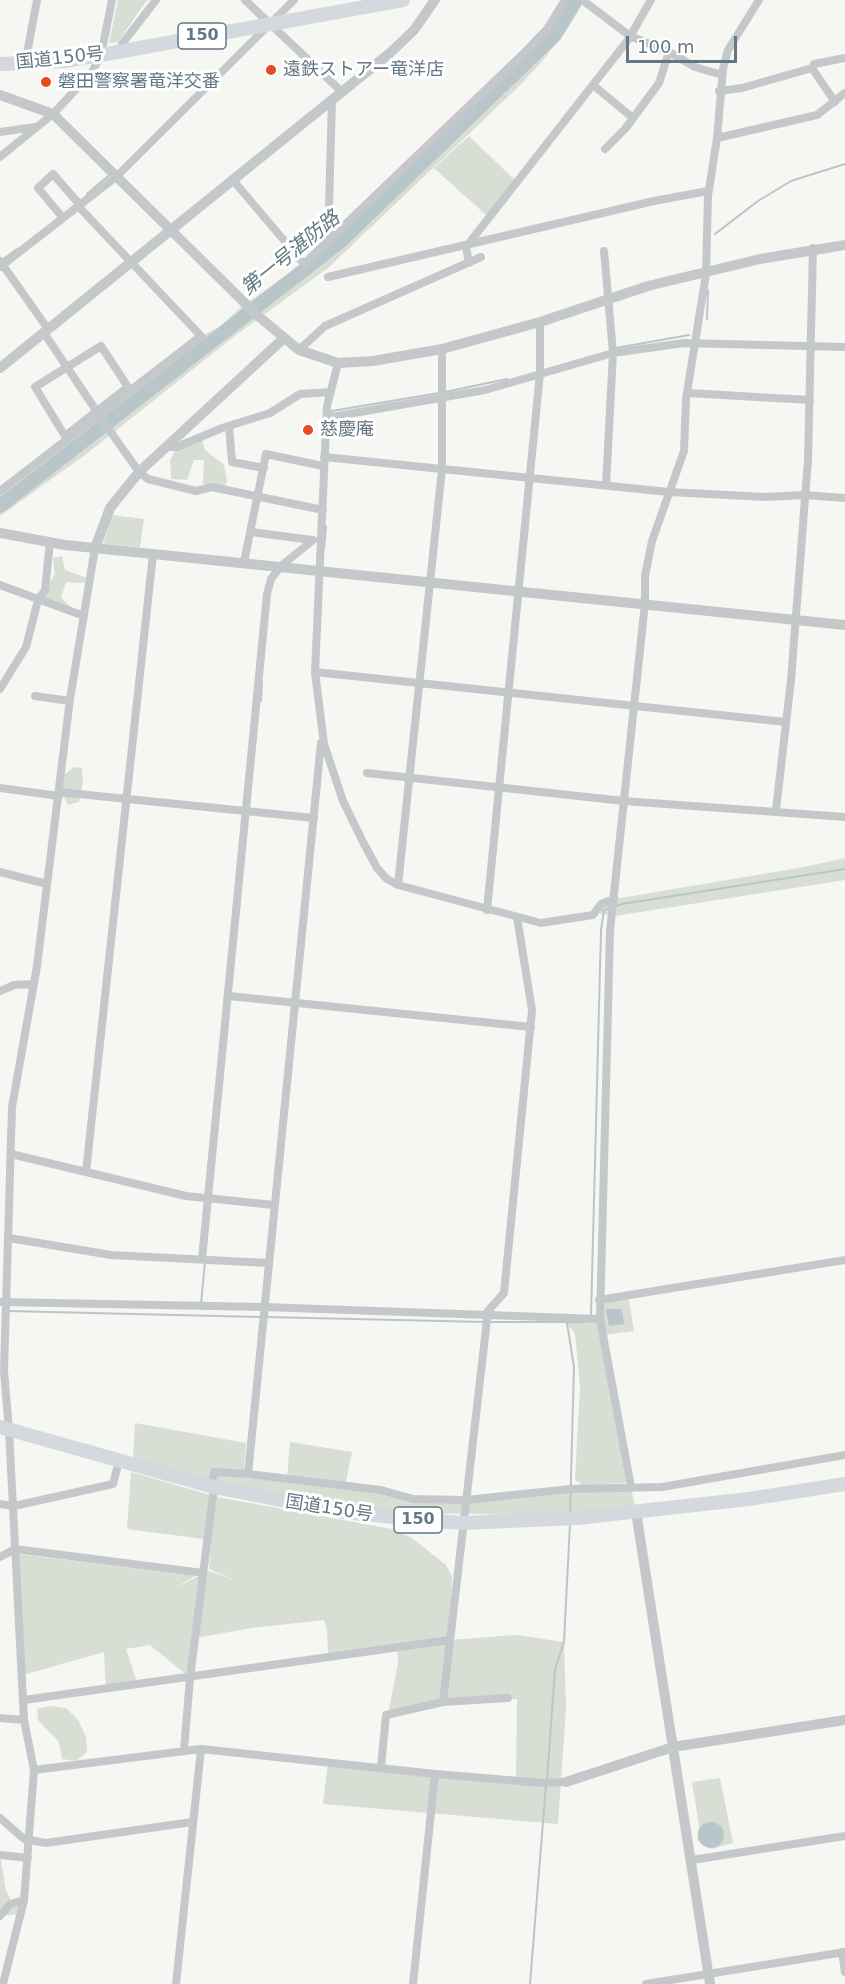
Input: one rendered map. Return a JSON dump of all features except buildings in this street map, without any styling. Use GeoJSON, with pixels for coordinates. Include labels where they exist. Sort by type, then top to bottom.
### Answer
{"type":"FeatureCollection","features":[{"type":"Feature","properties":{"kind":"highway","name":"国道150号"},"geometry":{"type":"LineString","coordinates":[[0,64],[25,64],[101,56],[403,0]]}},
{"type":"Feature","properties":{"kind":"highway","name":"国道150号"},"geometry":{"type":"LineString","coordinates":[[5,1429],[213,1487],[342,1512],[463,1523],[577,1518],[636,1512],[845,1484]]}},
{"type":"Feature","properties":{"kind":"street"},"geometry":{"type":"LineString","coordinates":[[25,64],[37,0]]}},
{"type":"Feature","properties":{"kind":"street"},"geometry":{"type":"LineString","coordinates":[[0,157],[53,114],[92,72],[101,56],[112,0]]}},
{"type":"Feature","properties":{"kind":"street"},"geometry":{"type":"LineString","coordinates":[[121,51],[122,44],[156,0]]}},
{"type":"Feature","properties":{"kind":"street"},"geometry":{"type":"LineString","coordinates":[[245,0],[341,91]]}},
{"type":"Feature","properties":{"kind":"street"},"geometry":{"type":"LineString","coordinates":[[294,0],[117,176],[1,264],[99,415],[139,472],[148,479],[196,491],[212,487],[323,510]]}},
{"type":"Feature","properties":{"kind":"street"},"geometry":{"type":"LineString","coordinates":[[0,368],[390,53],[414,30],[435,0]]}},
{"type":"Feature","properties":{"kind":"street"},"geometry":{"type":"LineString","coordinates":[[232,179],[304,264],[533,44],[547,29],[565,0]]}},
{"type":"Feature","properties":{"kind":"street"},"geometry":{"type":"LineString","coordinates":[[469,262],[466,247],[630,36],[651,0]]}},
{"type":"Feature","properties":{"kind":"street"},"geometry":{"type":"LineString","coordinates":[[631,1487],[592,1319],[599,1300],[610,931],[645,603],[647,558],[684,451],[687,393],[706,274],[708,191],[717,138],[719,91],[728,50],[759,0]]}},
{"type":"Feature","properties":{"kind":"street"},"geometry":{"type":"LineString","coordinates":[[585,2],[630,36],[669,52],[695,67],[722,75]]}},
{"type":"Feature","properties":{"kind":"street"},"geometry":{"type":"LineString","coordinates":[[605,149],[633,118],[659,83],[669,52]]}},
{"type":"Feature","properties":{"kind":"street"},"geometry":{"type":"LineString","coordinates":[[719,91],[742,88],[812,68],[814,64],[845,58]]}},
{"type":"Feature","properties":{"kind":"street"},"geometry":{"type":"LineString","coordinates":[[812,68],[835,102]]}},
{"type":"Feature","properties":{"kind":"street"},"geometry":{"type":"LineString","coordinates":[[592,85],[633,118]]}},
{"type":"Feature","properties":{"kind":"street"},"geometry":{"type":"LineString","coordinates":[[717,138],[817,115],[845,93]]}},
{"type":"Feature","properties":{"kind":"street"},"geometry":{"type":"LineString","coordinates":[[0,95],[53,114],[258,316],[299,350],[338,363],[374,362],[442,349],[540,322],[609,298],[813,248],[845,245]]}},
{"type":"Feature","properties":{"kind":"street"},"geometry":{"type":"LineString","coordinates":[[328,243],[332,99]]}},
{"type":"Feature","properties":{"kind":"street"},"geometry":{"type":"LineString","coordinates":[[0,132],[37,127]]}},
{"type":"Feature","properties":{"kind":"street"},"geometry":{"type":"LineString","coordinates":[[0,491],[201,336],[53,174],[38,188],[62,217]]}},
{"type":"Feature","properties":{"kind":"street"},"geometry":{"type":"LineString","coordinates":[[328,277],[466,247],[654,201],[708,191]]}},
{"type":"Feature","properties":{"kind":"street"},"geometry":{"type":"LineString","coordinates":[[776,810],[796,620],[810,400],[813,248]]}},
{"type":"Feature","properties":{"kind":"street"},"geometry":{"type":"LineString","coordinates":[[604,251],[613,353],[606,485]]}},
{"type":"Feature","properties":{"kind":"street"},"geometry":{"type":"LineString","coordinates":[[299,350],[325,326],[481,257]]}},
{"type":"Feature","properties":{"kind":"street"},"geometry":{"type":"LineString","coordinates":[[487,910],[531,478],[540,372],[540,322]]}},
{"type":"Feature","properties":{"kind":"street"},"geometry":{"type":"LineString","coordinates":[[3,1984],[4,1965],[24,1900],[34,1770],[24,1720],[14,1506],[5,1429],[6,1318],[3,1302],[12,1107],[34,984],[70,701],[95,548],[110,508],[139,472],[284,338]]}},
{"type":"Feature","properties":{"kind":"street"},"geometry":{"type":"LineString","coordinates":[[328,417],[443,393],[485,390],[540,372],[613,353],[695,343],[845,347]]}},
{"type":"Feature","properties":{"kind":"street"},"geometry":{"type":"LineString","coordinates":[[100,346],[128,387],[99,415],[66,436],[35,387],[67,367],[100,346]]}},
{"type":"Feature","properties":{"kind":"street"},"geometry":{"type":"LineString","coordinates":[[398,885],[442,469],[442,349]]}},
{"type":"Feature","properties":{"kind":"street"},"geometry":{"type":"LineString","coordinates":[[338,363],[328,417],[323,462],[323,510],[317,541],[320,571],[315,672],[322,733],[344,801],[363,842],[377,868],[387,879],[398,885],[517,917],[541,922],[593,915],[602,904],[614,899]]}},
{"type":"Feature","properties":{"kind":"street"},"geometry":{"type":"LineString","coordinates":[[167,447],[177,447],[280,409],[292,397],[331,392]]}},
{"type":"Feature","properties":{"kind":"street"},"geometry":{"type":"LineString","coordinates":[[687,393],[810,400]]}},
{"type":"Feature","properties":{"kind":"street"},"geometry":{"type":"LineString","coordinates":[[229,426],[232,462],[264,468]]}},
{"type":"Feature","properties":{"kind":"street"},"geometry":{"type":"LineString","coordinates":[[244,562],[266,454],[323,462],[442,469],[669,492],[845,498]]}},
{"type":"Feature","properties":{"kind":"street"},"geometry":{"type":"LineString","coordinates":[[251,532],[317,541]]}},
{"type":"Feature","properties":{"kind":"street"},"geometry":{"type":"LineString","coordinates":[[0,533],[95,548],[845,625]]}},
{"type":"Feature","properties":{"kind":"street"},"geometry":{"type":"LineString","coordinates":[[202,1259],[248,812],[267,594],[280,566],[317,541]]}},
{"type":"Feature","properties":{"kind":"street"},"geometry":{"type":"LineString","coordinates":[[0,689],[26,647],[38,600],[45,590],[50,542]]}},
{"type":"Feature","properties":{"kind":"street"},"geometry":{"type":"LineString","coordinates":[[86,1172],[153,554]]}},
{"type":"Feature","properties":{"kind":"street"},"geometry":{"type":"LineString","coordinates":[[0,585],[84,616]]}},
{"type":"Feature","properties":{"kind":"street"},"geometry":{"type":"LineString","coordinates":[[315,672],[786,722]]}},
{"type":"Feature","properties":{"kind":"street"},"geometry":{"type":"LineString","coordinates":[[35,696],[70,701]]}},
{"type":"Feature","properties":{"kind":"street"},"geometry":{"type":"LineString","coordinates":[[248,1474],[265,1322],[268,1263],[322,733]]}},
{"type":"Feature","properties":{"kind":"street"},"geometry":{"type":"LineString","coordinates":[[367,773],[624,801],[776,810],[845,817]]}},
{"type":"Feature","properties":{"kind":"street"},"geometry":{"type":"LineString","coordinates":[[0,788],[314,818]]}},
{"type":"Feature","properties":{"kind":"street"},"geometry":{"type":"LineString","coordinates":[[0,872],[48,884]]}},
{"type":"Feature","properties":{"kind":"street"},"geometry":{"type":"LineString","coordinates":[[443,1702],[488,1316],[504,1293],[531,1027],[532,1010],[517,917]]}},
{"type":"Feature","properties":{"kind":"street"},"geometry":{"type":"LineString","coordinates":[[0,991],[14,985],[34,984]]}},
{"type":"Feature","properties":{"kind":"street"},"geometry":{"type":"LineString","coordinates":[[229,996],[531,1027]]}},
{"type":"Feature","properties":{"kind":"street"},"geometry":{"type":"LineString","coordinates":[[0,1153],[186,1196],[274,1204]]}},
{"type":"Feature","properties":{"kind":"street"},"geometry":{"type":"LineString","coordinates":[[6,1233],[111,1255],[268,1263]]}},
{"type":"Feature","properties":{"kind":"street"},"geometry":{"type":"LineString","coordinates":[[599,1300],[845,1260]]}},
{"type":"Feature","properties":{"kind":"street"},"geometry":{"type":"LineString","coordinates":[[3,1302],[264,1307],[592,1319]]}},
{"type":"Feature","properties":{"kind":"street"},"geometry":{"type":"LineString","coordinates":[[184,1750],[214,1472],[381,1490],[413,1499],[466,1500],[570,1489],[662,1487],[845,1455]]}},
{"type":"Feature","properties":{"kind":"street"},"geometry":{"type":"LineString","coordinates":[[0,1504],[14,1506],[113,1484],[119,1461]]}},
{"type":"Feature","properties":{"kind":"street"},"geometry":{"type":"LineString","coordinates":[[636,1512],[709,1979]]}},
{"type":"Feature","properties":{"kind":"street"},"geometry":{"type":"LineString","coordinates":[[0,1557],[15,1550],[202,1573]]}},
{"type":"Feature","properties":{"kind":"street"},"geometry":{"type":"LineString","coordinates":[[24,1700],[449,1640]]}},
{"type":"Feature","properties":{"kind":"street"},"geometry":{"type":"LineString","coordinates":[[381,1767],[386,1715],[443,1702],[508,1698]]}},
{"type":"Feature","properties":{"kind":"street"},"geometry":{"type":"LineString","coordinates":[[0,1718],[24,1720]]}},
{"type":"Feature","properties":{"kind":"street"},"geometry":{"type":"LineString","coordinates":[[34,1770],[201,1749],[435,1774],[543,1783],[566,1782],[674,1747],[845,1720]]}},
{"type":"Feature","properties":{"kind":"street"},"geometry":{"type":"LineString","coordinates":[[176,1984],[201,1749]]}},
{"type":"Feature","properties":{"kind":"street"},"geometry":{"type":"LineString","coordinates":[[413,1984],[435,1774]]}},
{"type":"Feature","properties":{"kind":"street"},"geometry":{"type":"LineString","coordinates":[[0,1818],[30,1841],[46,1843],[192,1822]]}},
{"type":"Feature","properties":{"kind":"street"},"geometry":{"type":"LineString","coordinates":[[692,1860],[845,1836]]}},
{"type":"Feature","properties":{"kind":"street"},"geometry":{"type":"LineString","coordinates":[[0,1855],[28,1858]]}},
{"type":"Feature","properties":{"kind":"street"},"geometry":{"type":"LineString","coordinates":[[0,1916],[10,1904],[24,1900]]}},
{"type":"Feature","properties":{"kind":"street"},"geometry":{"type":"LineString","coordinates":[[646,1984],[709,1979],[843,1952],[845,1972]]}},
{"type":"Feature","properties":{"kind":"shaded area"},"geometry":{"type":"Polygon","coordinates":[[[118,0],[147,0],[118,42],[109,43],[118,0]]]}},
{"type":"Feature","properties":{"kind":"shaded area"},"geometry":{"type":"Polygon","coordinates":[[[565,0],[585,0],[566,31],[539,65],[328,268],[236,335],[85,455],[0,516],[0,493],[199,337],[219,327],[240,308],[308,260],[526,50],[565,0]]]}},
{"type":"Feature","properties":{"kind":"shaded area"},"geometry":{"type":"Polygon","coordinates":[[[469,136],[517,182],[486,215],[434,168],[469,136]]]}},
{"type":"Feature","properties":{"kind":"shaded area"},"geometry":{"type":"Polygon","coordinates":[[[202,440],[205,450],[224,465],[227,481],[225,486],[203,484],[204,460],[194,460],[187,480],[171,479],[170,460],[176,450],[202,440]]]}},
{"type":"Feature","properties":{"kind":"shaded area"},"geometry":{"type":"Polygon","coordinates":[[[112,515],[144,519],[140,547],[103,544],[112,515]]]}},
{"type":"Feature","properties":{"kind":"shaded area"},"geometry":{"type":"Polygon","coordinates":[[[62,556],[65,570],[90,579],[83,583],[66,582],[61,598],[73,609],[40,598],[55,574],[53,558],[62,556]]]}},
{"type":"Feature","properties":{"kind":"shaded area"},"geometry":{"type":"Polygon","coordinates":[[[74,767],[82,768],[83,782],[79,802],[68,805],[60,788],[65,774],[74,767]]]}},
{"type":"Feature","properties":{"kind":"shaded area"},"geometry":{"type":"Polygon","coordinates":[[[845,858],[845,880],[615,916],[596,913],[609,900],[845,858]]]}},
{"type":"Feature","properties":{"kind":"shaded area"},"geometry":{"type":"Polygon","coordinates":[[[628,1295],[634,1331],[602,1335],[599,1300],[628,1295]]]}},
{"type":"Feature","properties":{"kind":"shaded area"},"geometry":{"type":"Polygon","coordinates":[[[606,1309],[622,1309],[624,1324],[609,1326],[606,1309]]]}},
{"type":"Feature","properties":{"kind":"shaded area"},"geometry":{"type":"Polygon","coordinates":[[[598,1322],[626,1483],[600,1484],[631,1487],[636,1512],[606,1516],[408,1513],[343,1506],[218,1484],[133,1458],[135,1423],[246,1443],[243,1478],[332,1485],[287,1479],[290,1442],[352,1452],[345,1486],[413,1499],[466,1500],[582,1484],[575,1480],[580,1386],[575,1334],[567,1323],[598,1322]]]}},
{"type":"Feature","properties":{"kind":"shaded area"},"geometry":{"type":"Polygon","coordinates":[[[131,1472],[217,1497],[392,1529],[412,1538],[446,1565],[452,1576],[449,1640],[517,1635],[564,1642],[566,1709],[558,1824],[323,1804],[328,1761],[516,1777],[517,1699],[452,1701],[388,1714],[398,1663],[397,1648],[328,1653],[327,1629],[324,1620],[252,1628],[195,1638],[190,1678],[150,1645],[126,1649],[138,1685],[106,1689],[104,1652],[23,1675],[18,1554],[195,1576],[173,1589],[209,1571],[235,1580],[209,1569],[211,1540],[127,1529],[131,1472]]]}},
{"type":"Feature","properties":{"kind":"shaded area"},"geometry":{"type":"Polygon","coordinates":[[[49,1706],[66,1708],[78,1720],[86,1737],[87,1752],[76,1761],[62,1759],[59,1742],[38,1720],[37,1709],[49,1706]]]}},
{"type":"Feature","properties":{"kind":"shaded area"},"geometry":{"type":"Polygon","coordinates":[[[720,1778],[733,1843],[712,1849],[697,1840],[699,1825],[692,1782],[720,1778]]]}},
{"type":"Feature","properties":{"kind":"shaded area"},"geometry":{"type":"Polygon","coordinates":[[[711,1822],[720,1826],[724,1835],[720,1844],[711,1848],[702,1844],[698,1835],[702,1826],[711,1822]]]}},
{"type":"Feature","properties":{"kind":"shaded area"},"geometry":{"type":"Polygon","coordinates":[[[0,1855],[6,1890],[11,1901],[24,1900],[21,1914],[0,1916],[0,1855]]]}},
{"type":"Feature","properties":{"kind":"waterway","name":"第一号湛防路"},"geometry":{"type":"LineString","coordinates":[[0,506],[340,242],[555,35],[576,0]]}},
{"type":"Feature","properties":{"kind":"waterway"},"geometry":{"type":"LineString","coordinates":[[715,234],[758,201],[791,181],[845,164]]}},
{"type":"Feature","properties":{"kind":"waterway"},"geometry":{"type":"LineString","coordinates":[[87,194],[108,176]]}},
{"type":"Feature","properties":{"kind":"waterway"},"geometry":{"type":"LineString","coordinates":[[2,260],[17,249]]}},
{"type":"Feature","properties":{"kind":"waterway"},"geometry":{"type":"LineString","coordinates":[[707,319],[708,290]]}},
{"type":"Feature","properties":{"kind":"waterway"},"geometry":{"type":"LineString","coordinates":[[616,348],[689,335]]}},
{"type":"Feature","properties":{"kind":"waterway"},"geometry":{"type":"LineString","coordinates":[[445,392],[507,379]]}},
{"type":"Feature","properties":{"kind":"waterway"},"geometry":{"type":"LineString","coordinates":[[331,416],[332,411],[439,393]]}},
{"type":"Feature","properties":{"kind":"waterway"},"geometry":{"type":"LineString","coordinates":[[324,549],[326,526]]}},
{"type":"Feature","properties":{"kind":"waterway"},"geometry":{"type":"LineString","coordinates":[[261,701],[262,683]]}},
{"type":"Feature","properties":{"kind":"waterway"},"geometry":{"type":"LineString","coordinates":[[591,1316],[601,930],[604,910],[622,904],[845,869]]}},
{"type":"Feature","properties":{"kind":"waterway"},"geometry":{"type":"LineString","coordinates":[[201,1304],[205,1262]]}},
{"type":"Feature","properties":{"kind":"waterway"},"geometry":{"type":"LineString","coordinates":[[8,1311],[260,1317]]}},
{"type":"Feature","properties":{"kind":"waterway"},"geometry":{"type":"LineString","coordinates":[[266,1317],[485,1322]]}},
{"type":"Feature","properties":{"kind":"waterway"},"geometry":{"type":"LineString","coordinates":[[491,1322],[586,1322]]}},
{"type":"Feature","properties":{"kind":"waterway"},"geometry":{"type":"LineString","coordinates":[[567,1323],[574,1367],[570,1515]]}},
{"type":"Feature","properties":{"kind":"waterway"},"geometry":{"type":"LineString","coordinates":[[547,1780],[555,1669],[564,1642],[570,1523]]}},
{"type":"Feature","properties":{"kind":"waterway"},"geometry":{"type":"LineString","coordinates":[[530,1984],[546,1785]]}},
{"type":"Feature","properties":{"kind":"place","name":"遠鉄ストアー竜洋店"},"geometry":{"type":"Point","coordinates":[271,70]}},
{"type":"Feature","properties":{"kind":"place","name":"磐田警察署竜洋交番"},"geometry":{"type":"Point","coordinates":[46,82]}},
{"type":"Feature","properties":{"kind":"place","name":"慈慶庵"},"geometry":{"type":"Point","coordinates":[308,430]}}]}
